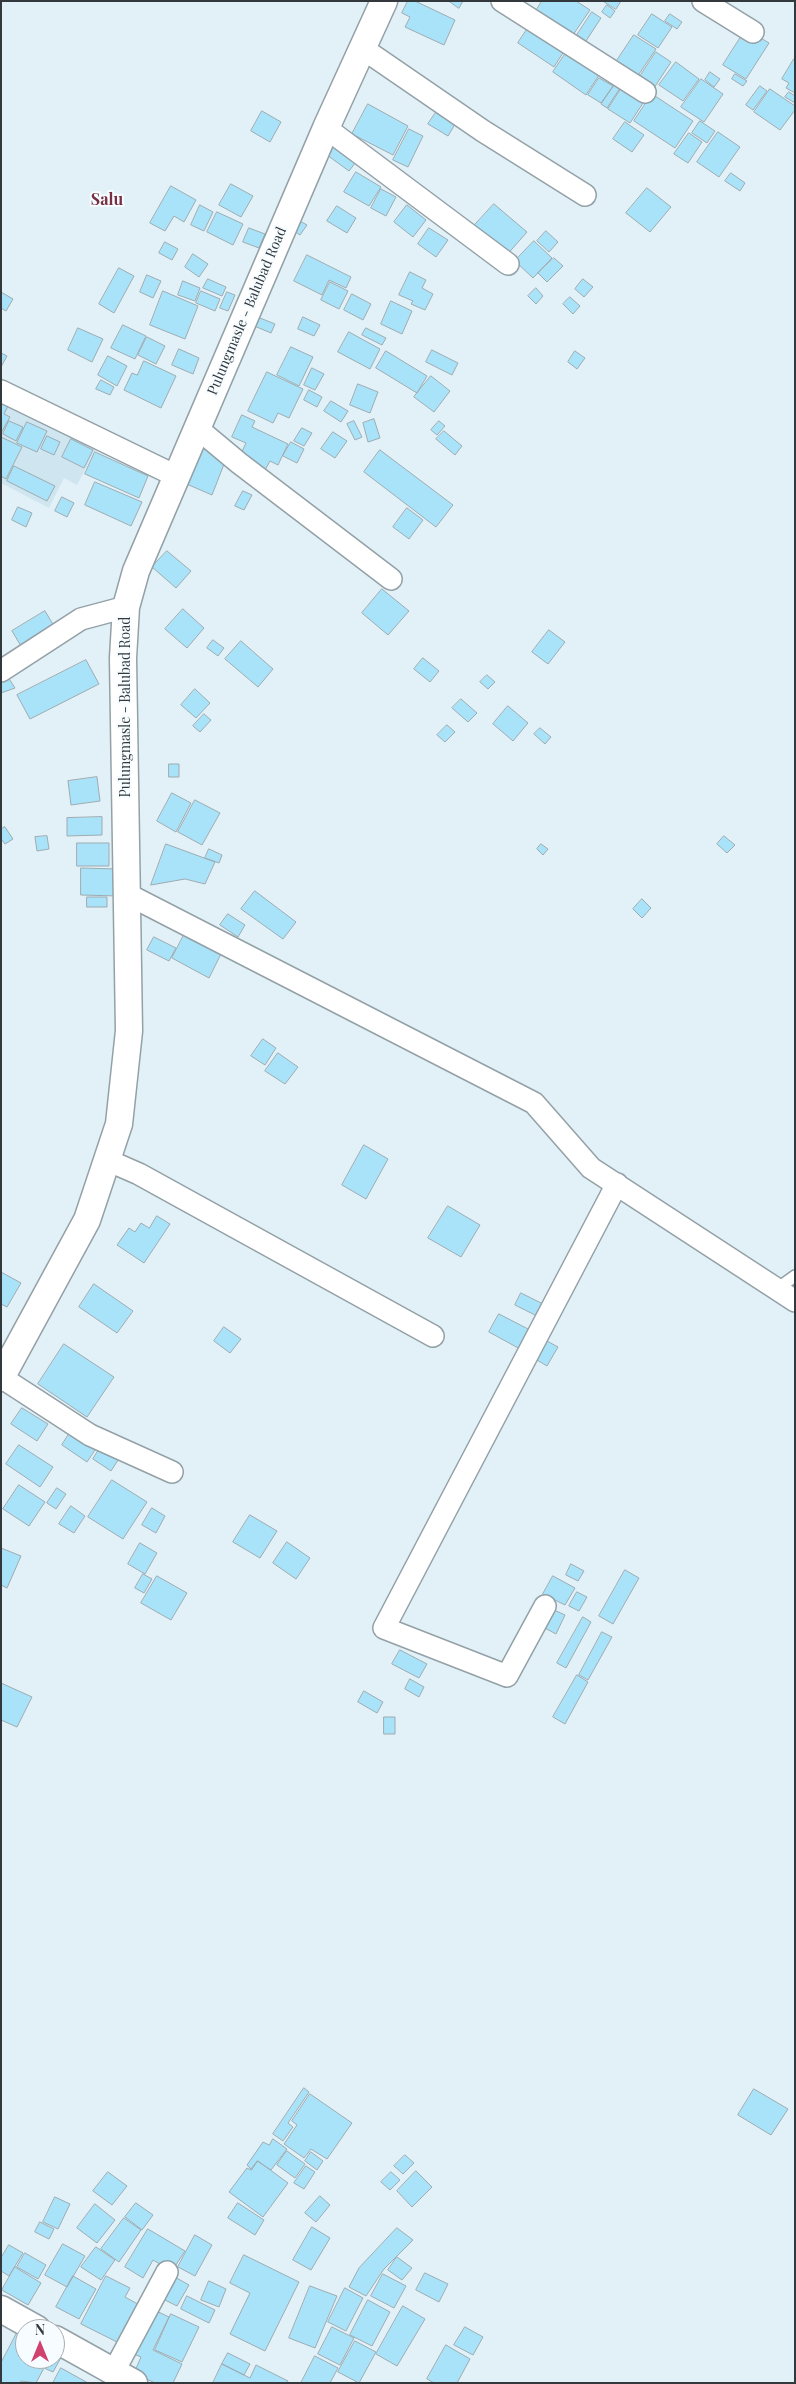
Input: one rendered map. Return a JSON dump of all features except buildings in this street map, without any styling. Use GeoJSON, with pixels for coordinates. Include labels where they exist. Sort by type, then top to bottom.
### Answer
{"type":"FeatureCollection","features":[{"type":"Feature","properties":{"kind":"street","name":"Pulungmasle - Balubad Road"},"geometry":{"type":"LineString","coordinates":[[1,1378],[87,1220],[119,1124],[129,1031],[123,658],[126,607],[136,571],[326,128],[384,1]]}},
{"type":"Feature","properties":{"kind":"street"},"geometry":{"type":"LineString","coordinates":[[502,1],[645,92]]}},
{"type":"Feature","properties":{"kind":"street"},"geometry":{"type":"LineString","coordinates":[[703,1],[753,32]]}},
{"type":"Feature","properties":{"kind":"street"},"geometry":{"type":"LineString","coordinates":[[362,48],[483,131],[585,195]]}},
{"type":"Feature","properties":{"kind":"street"},"geometry":{"type":"LineString","coordinates":[[326,128],[508,264]]}},
{"type":"Feature","properties":{"kind":"street"},"geometry":{"type":"LineString","coordinates":[[1,391],[176,476]]}},
{"type":"Feature","properties":{"kind":"street"},"geometry":{"type":"LineString","coordinates":[[197,428],[239,463],[391,579]]}},
{"type":"Feature","properties":{"kind":"street"},"geometry":{"type":"LineString","coordinates":[[1,671],[82,619],[126,607]]}},
{"type":"Feature","properties":{"kind":"street"},"geometry":{"type":"LineString","coordinates":[[128,894],[534,1103],[591,1168],[795,1301]]}},
{"type":"Feature","properties":{"kind":"street"},"geometry":{"type":"LineString","coordinates":[[107,1160],[139,1174],[433,1336]]}},
{"type":"Feature","properties":{"kind":"street"},"geometry":{"type":"LineString","coordinates":[[544,1606],[507,1676],[384,1628],[616,1184]]}},
{"type":"Feature","properties":{"kind":"street"},"geometry":{"type":"LineString","coordinates":[[1,1378],[90,1435],[172,1472]]}},
{"type":"Feature","properties":{"kind":"street"},"geometry":{"type":"LineString","coordinates":[[65,2345],[124,2377],[167,2272]]}},
{"type":"Feature","properties":{"kind":"street"},"geometry":{"type":"LineString","coordinates":[[1,2309],[19,2319]]}},
{"type":"Feature","properties":{"kind":"lane"},"geometry":{"type":"LineString","coordinates":[[777,1289],[795,1276]]}},
{"type":"Feature","properties":{"kind":"shaded area"},"geometry":{"type":"Polygon","coordinates":[[[1,401],[96,449],[77,485],[64,478],[49,508],[1,483],[1,401]]]}},
{"type":"Feature","properties":{"kind":"district","name":"Salu"},"geometry":{"type":"Point","coordinates":[107,200]}}]}
